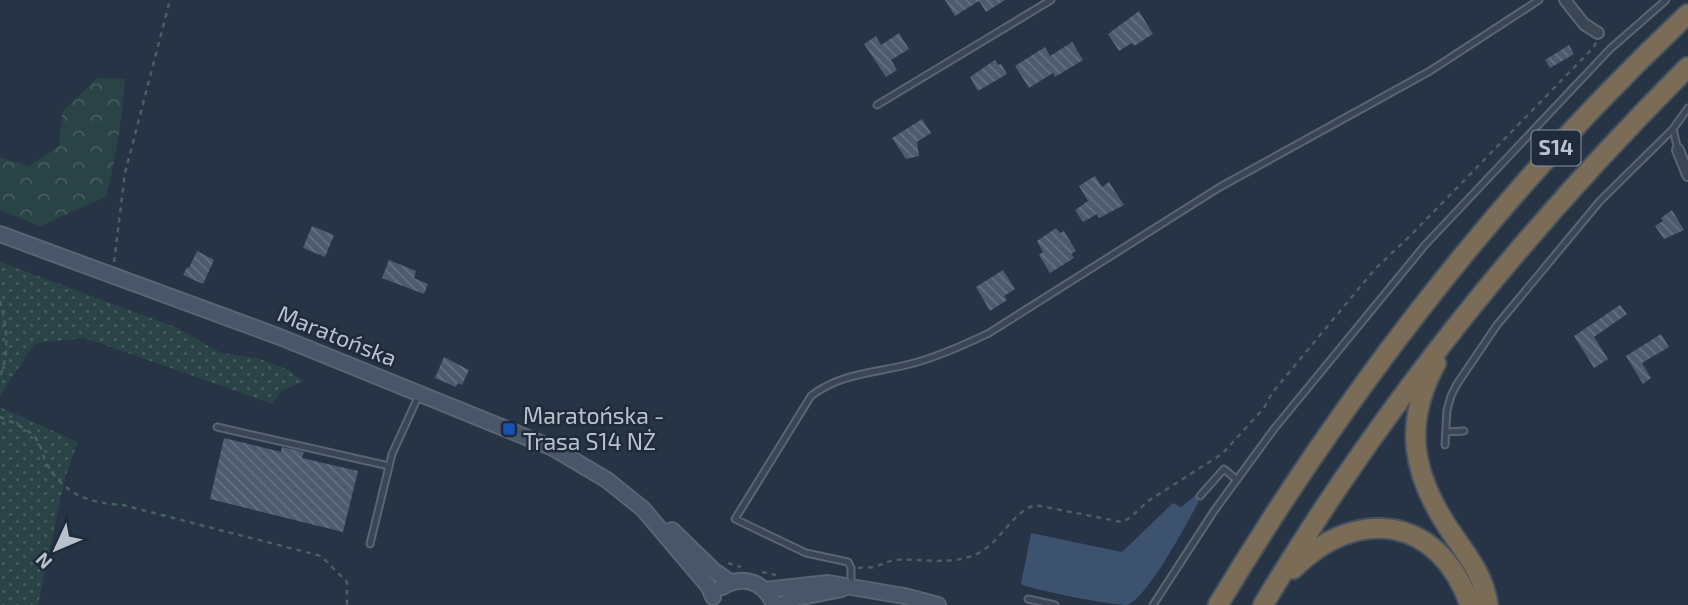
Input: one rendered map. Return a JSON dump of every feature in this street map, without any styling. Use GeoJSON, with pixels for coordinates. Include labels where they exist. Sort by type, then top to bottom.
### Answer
{"type":"FeatureCollection","features":[{"type":"Feature","properties":{"kind":"highway","name":"S14"},"geometry":{"type":"LineString","coordinates":[[1218,605],[1314,453],[1434,291],[1509,200],[1576,126],[1688,13]]}},
{"type":"Feature","properties":{"kind":"highway","name":"S14"},"geometry":{"type":"LineString","coordinates":[[1267,597],[1359,455],[1461,318],[1515,251],[1612,143],[1688,67]]}},
{"type":"Feature","properties":{"kind":"highway"},"geometry":{"type":"LineString","coordinates":[[1461,318],[1431,372],[1418,407],[1416,459],[1429,497],[1478,572],[1487,591],[1489,605]]}},
{"type":"Feature","properties":{"kind":"highway"},"geometry":{"type":"LineString","coordinates":[[1267,597],[1309,553],[1323,544],[1342,534],[1385,528],[1422,539],[1434,548],[1455,570],[1470,605]]}},
{"type":"Feature","properties":{"kind":"main road","name":"Maratońska"},"geometry":{"type":"LineString","coordinates":[[0,234],[262,330],[553,448],[607,480],[660,519],[713,570],[730,582]]}},
{"type":"Feature","properties":{"kind":"main road","name":"Maratońska"},"geometry":{"type":"LineString","coordinates":[[643,509],[709,587],[711,601]]}},
{"type":"Feature","properties":{"kind":"main road"},"geometry":{"type":"LineString","coordinates":[[711,601],[719,588],[730,582],[747,580],[765,590],[774,605]]}},
{"type":"Feature","properties":{"kind":"main road"},"geometry":{"type":"LineString","coordinates":[[765,590],[819,583],[891,594],[938,605]]}},
{"type":"Feature","properties":{"kind":"main road"},"geometry":{"type":"LineString","coordinates":[[781,605],[796,598],[850,588]]}},
{"type":"Feature","properties":{"kind":"street"},"geometry":{"type":"LineString","coordinates":[[1565,0],[1584,24],[1598,33]]}},
{"type":"Feature","properties":{"kind":"street"},"geometry":{"type":"LineString","coordinates":[[1678,150],[1688,175]]}},
{"type":"Feature","properties":{"kind":"lane"},"geometry":{"type":"LineString","coordinates":[[877,106],[1051,0]]}},
{"type":"Feature","properties":{"kind":"lane"},"geometry":{"type":"LineString","coordinates":[[850,588],[851,568],[848,562],[806,553],[735,519],[811,396],[823,387],[852,375],[911,364],[956,350],[989,333],[1220,187],[1430,71],[1539,0]]}},
{"type":"Feature","properties":{"kind":"lane"},"geometry":{"type":"LineString","coordinates":[[1153,605],[1274,429],[1425,245],[1610,49],[1666,0]]}},
{"type":"Feature","properties":{"kind":"lane"},"geometry":{"type":"LineString","coordinates":[[1445,445],[1447,410],[1457,384],[1497,325],[1600,201],[1673,129],[1688,108]]}},
{"type":"Feature","properties":{"kind":"lane"},"geometry":{"type":"LineString","coordinates":[[1673,129],[1678,150]]}},
{"type":"Feature","properties":{"kind":"lane"},"geometry":{"type":"LineString","coordinates":[[370,544],[392,454],[419,394]]}},
{"type":"Feature","properties":{"kind":"lane"},"geometry":{"type":"LineString","coordinates":[[217,427],[389,466]]}},
{"type":"Feature","properties":{"kind":"lane"},"geometry":{"type":"LineString","coordinates":[[1446,432],[1465,431]]}},
{"type":"Feature","properties":{"kind":"lane"},"geometry":{"type":"LineString","coordinates":[[1200,496],[1224,469],[1237,480]]}},
{"type":"Feature","properties":{"kind":"lane"},"geometry":{"type":"LineString","coordinates":[[1028,599],[1055,605]]}},
{"type":"Feature","properties":{"kind":"path"},"geometry":{"type":"LineString","coordinates":[[110,276],[125,173],[170,0]]}},
{"type":"Feature","properties":{"kind":"path"},"geometry":{"type":"LineString","coordinates":[[851,568],[873,568],[892,560],[941,562],[978,554],[996,541],[1028,508],[1035,505],[1122,522],[1148,500],[1222,454],[1264,408],[1272,393],[1375,269],[1594,47],[1598,33]]}},
{"type":"Feature","properties":{"kind":"path"},"geometry":{"type":"LineString","coordinates":[[0,301],[7,345],[6,362],[0,376]]}},
{"type":"Feature","properties":{"kind":"path"},"geometry":{"type":"LineString","coordinates":[[0,417],[34,436],[42,448],[47,465],[78,496],[321,556],[346,582],[347,605]]}},
{"type":"Feature","properties":{"kind":"green space"},"geometry":{"type":"Polygon","coordinates":[[[97,78],[125,79],[118,139],[106,197],[40,226],[0,210],[0,157],[29,166],[59,146],[62,112],[97,78]]]}},
{"type":"Feature","properties":{"kind":"green space"},"geometry":{"type":"Polygon","coordinates":[[[0,262],[178,328],[221,353],[257,358],[289,370],[303,382],[281,391],[272,404],[85,338],[35,343],[0,396],[0,262]]]}},
{"type":"Feature","properties":{"kind":"green space"},"geometry":{"type":"Polygon","coordinates":[[[0,407],[78,442],[65,478],[38,605],[0,605],[0,407]]]}},
{"type":"Feature","properties":{"kind":"water"},"geometry":{"type":"Polygon","coordinates":[[[1196,495],[1200,499],[1167,558],[1145,589],[1127,605],[1074,597],[1021,584],[1031,533],[1122,552],[1173,503],[1181,507],[1196,495]]]}},
{"type":"Feature","properties":{"kind":"building"},"geometry":{"type":"Polygon","coordinates":[[[945,0],[1005,0],[986,12],[979,1],[955,16],[945,0]]]}},
{"type":"Feature","properties":{"kind":"building"},"geometry":{"type":"Polygon","coordinates":[[[1139,11],[1153,34],[1134,46],[1132,43],[1119,51],[1108,34],[1139,11]]]}},
{"type":"Feature","properties":{"kind":"building"},"geometry":{"type":"Polygon","coordinates":[[[899,33],[909,49],[891,60],[897,70],[886,77],[864,44],[876,36],[881,45],[899,33]]]}},
{"type":"Feature","properties":{"kind":"building"},"geometry":{"type":"Polygon","coordinates":[[[1072,42],[1083,60],[1055,77],[1053,73],[1029,88],[1015,66],[1045,47],[1050,56],[1072,42]]]}},
{"type":"Feature","properties":{"kind":"building"},"geometry":{"type":"Polygon","coordinates":[[[1569,45],[1574,54],[1550,68],[1545,60],[1569,45]]]}},
{"type":"Feature","properties":{"kind":"building"},"geometry":{"type":"Polygon","coordinates":[[[995,60],[1007,74],[978,91],[970,77],[995,60]]]}},
{"type":"Feature","properties":{"kind":"building"},"geometry":{"type":"Polygon","coordinates":[[[922,119],[931,133],[917,142],[919,156],[906,159],[892,138],[922,119]]]}},
{"type":"Feature","properties":{"kind":"building"},"geometry":{"type":"Polygon","coordinates":[[[1095,176],[1102,187],[1109,182],[1124,205],[1099,218],[1097,214],[1083,222],[1075,210],[1088,201],[1079,186],[1095,176]]]}},
{"type":"Feature","properties":{"kind":"building"},"geometry":{"type":"Polygon","coordinates":[[[1672,210],[1684,230],[1664,239],[1655,226],[1672,210]]]}},
{"type":"Feature","properties":{"kind":"building"},"geometry":{"type":"Polygon","coordinates":[[[312,226],[334,235],[325,257],[303,248],[312,226]]]}},
{"type":"Feature","properties":{"kind":"building"},"geometry":{"type":"Polygon","coordinates":[[[1056,228],[1060,233],[1064,231],[1076,251],[1071,254],[1074,258],[1050,273],[1039,255],[1043,252],[1037,241],[1056,228]]]}},
{"type":"Feature","properties":{"kind":"building"},"geometry":{"type":"Polygon","coordinates":[[[197,251],[214,260],[203,284],[183,275],[197,251]]]}},
{"type":"Feature","properties":{"kind":"building"},"geometry":{"type":"Polygon","coordinates":[[[389,260],[416,271],[414,278],[428,284],[424,294],[382,278],[389,260]]]}},
{"type":"Feature","properties":{"kind":"building"},"geometry":{"type":"Polygon","coordinates":[[[1003,270],[1015,289],[1004,296],[1007,300],[990,311],[976,287],[1003,270]]]}},
{"type":"Feature","properties":{"kind":"building"},"geometry":{"type":"Polygon","coordinates":[[[1620,305],[1627,314],[1594,337],[1608,359],[1594,368],[1574,336],[1620,305]]]}},
{"type":"Feature","properties":{"kind":"building"},"geometry":{"type":"Polygon","coordinates":[[[1661,334],[1669,347],[1642,363],[1651,378],[1643,384],[1626,356],[1661,334]]]}},
{"type":"Feature","properties":{"kind":"building"},"geometry":{"type":"Polygon","coordinates":[[[444,357],[469,370],[462,385],[458,383],[456,387],[435,378],[444,357]]]}},
{"type":"Feature","properties":{"kind":"building"},"geometry":{"type":"Polygon","coordinates":[[[224,438],[281,452],[282,447],[304,452],[302,458],[358,471],[343,532],[210,499],[224,438]]]}},
{"type":"Feature","properties":{"kind":"place","name":"Maratońska - Trasa S14 NŻ"},"geometry":{"type":"Point","coordinates":[509,429]}}]}
